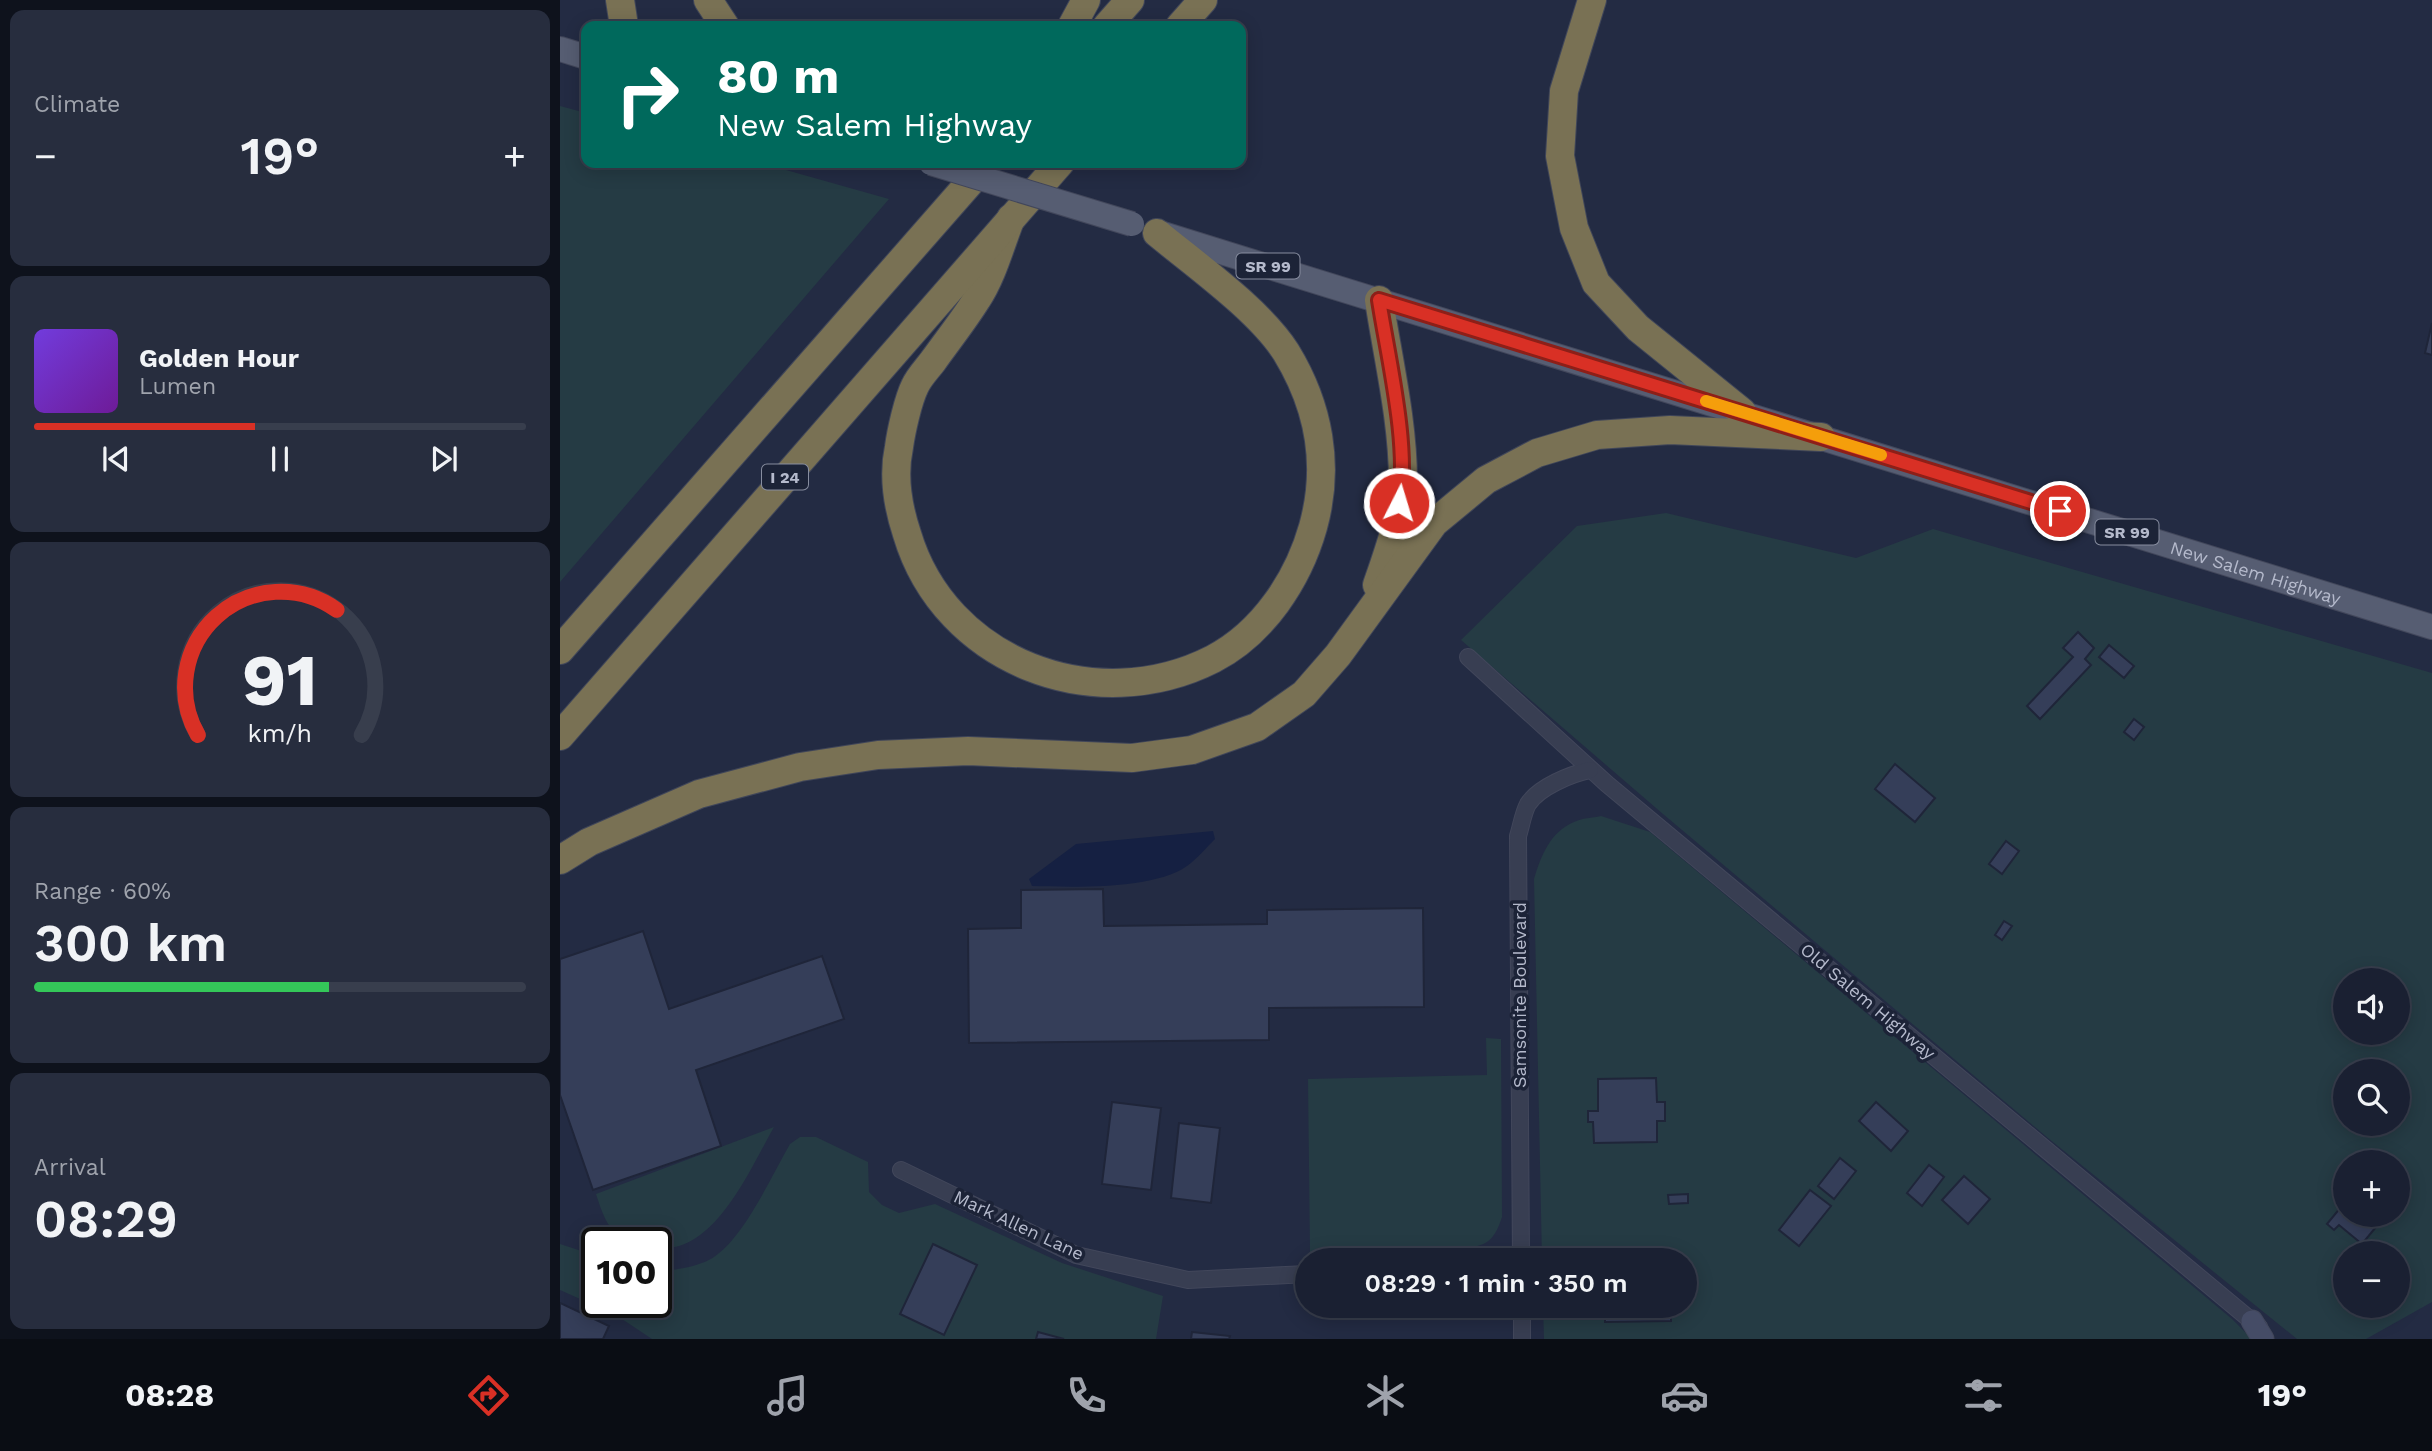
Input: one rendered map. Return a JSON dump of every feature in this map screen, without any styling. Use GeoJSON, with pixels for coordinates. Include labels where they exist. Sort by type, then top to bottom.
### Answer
{"type":"FeatureCollection","features":[{"type":"Feature","properties":{"kind":"highway"},"geometry":{"type":"LineString","coordinates":[[620,0],[623,21]]}},
{"type":"Feature","properties":{"kind":"highway"},"geometry":{"type":"LineString","coordinates":[[708,0],[721,21]]}},
{"type":"Feature","properties":{"kind":"highway"},"geometry":{"type":"LineString","coordinates":[[1075,21],[1086,0]]}},
{"type":"Feature","properties":{"kind":"highway"},"geometry":{"type":"LineString","coordinates":[[1111,21],[1130,0]]}},
{"type":"Feature","properties":{"kind":"highway"},"geometry":{"type":"LineString","coordinates":[[1184,21],[1203,0]]}},
{"type":"Feature","properties":{"kind":"highway"},"geometry":{"type":"LineString","coordinates":[[1592,0],[1564,90],[1560,156],[1574,228],[1595,283],[1638,328],[1742,412]]}},
{"type":"Feature","properties":{"kind":"highway"},"geometry":{"type":"LineString","coordinates":[[560,650],[983,168]]}},
{"type":"Feature","properties":{"kind":"highway","name":"I 24"},"geometry":{"type":"LineString","coordinates":[[560,736],[1056,168]]}},
{"type":"Feature","properties":{"kind":"highway"},"geometry":{"type":"LineString","coordinates":[[1011,218],[979,296],[915,386],[898,450],[898,506],[915,561],[927,584],[964,625],[989,646],[1019,662],[1053,675],[1084,682],[1115,684],[1162,678],[1215,658],[1243,638],[1270,610],[1292,579],[1306,549],[1321,484],[1321,449],[1314,413],[1303,382],[1284,350],[1259,320],[1145,228]]}},
{"type":"Feature","properties":{"kind":"highway"},"geometry":{"type":"LineString","coordinates":[[1366,614],[1392,544],[1403,483],[1399,426],[1379,300]]}},
{"type":"Feature","properties":{"kind":"highway"},"geometry":{"type":"LineString","coordinates":[[560,860],[589,842],[699,794],[800,767],[878,755],[968,751],[1132,758],[1192,750],[1257,727],[1304,694],[1338,655],[1434,523],[1486,480],[1537,453],[1597,435],[1658,431],[1821,437]]}},
{"type":"Feature","properties":{"kind":"main road"},"geometry":{"type":"LineString","coordinates":[[560,49],[581,55]]}},
{"type":"Feature","properties":{"kind":"main road","name":"New Salem Highway"},"geometry":{"type":"LineString","coordinates":[[947,168],[2432,627]]}},
{"type":"Feature","properties":{"kind":"street","name":"Old Salem Highway"},"geometry":{"type":"LineString","coordinates":[[1468,657],[1590,769],[2258,1330],[2273,1339]]}},
{"type":"Feature","properties":{"kind":"street","name":"Samsonite Boulevard"},"geometry":{"type":"LineString","coordinates":[[1521,1248],[1518,836],[1528,804],[1546,789],[1572,774],[1590,769]]}},
{"type":"Feature","properties":{"kind":"street","name":"Mark Allen Lane"},"geometry":{"type":"LineString","coordinates":[[901,1170],[1076,1255],[1188,1279],[1295,1275]]}},
{"type":"Feature","properties":{"kind":"street"},"geometry":{"type":"LineString","coordinates":[[1522,1318],[1522,1339]]}},
{"type":"Feature","properties":{"kind":"shaded area"},"geometry":{"type":"Polygon","coordinates":[[[560,106],[581,112],[581,168],[779,168],[889,199],[560,582],[560,106]]]}},
{"type":"Feature","properties":{"kind":"shaded area"},"geometry":{"type":"Polygon","coordinates":[[[1666,513],[1856,558],[1933,529],[2432,673],[2432,1302],[2410,1314],[2410,1241],[2333,1241],[2333,1318],[2403,1318],[2366,1339],[2297,1339],[2048,1138],[1461,640],[1577,526],[1666,513]]]}},
{"type":"Feature","properties":{"kind":"shaded area"},"geometry":{"type":"Polygon","coordinates":[[[1601,816],[1650,832],[2232,1319],[2252,1339],[1544,1339],[1543,1318],[1697,1318],[1697,1248],[1542,1248],[1534,879],[1543,853],[1553,838],[1566,826],[1601,816]]]}},
{"type":"Feature","properties":{"kind":"shaded area"},"geometry":{"type":"Polygon","coordinates":[[[1486,1038],[1501,1039],[1502,1217],[1492,1238],[1470,1248],[1310,1248],[1308,1079],[1487,1075],[1486,1038]]]}},
{"type":"Feature","properties":{"kind":"shaded area"},"geometry":{"type":"Polygon","coordinates":[[[774,1127],[728,1206],[696,1238],[677,1247],[672,1247],[672,1227],[610,1227],[596,1194],[774,1127]]]}},
{"type":"Feature","properties":{"kind":"shaded area"},"geometry":{"type":"Polygon","coordinates":[[[800,1137],[816,1137],[868,1162],[869,1192],[882,1205],[899,1213],[935,1204],[1062,1263],[1163,1296],[1156,1339],[652,1339],[620,1318],[672,1318],[672,1270],[694,1266],[714,1257],[725,1248],[756,1205],[790,1144],[800,1137]]]}},
{"type":"Feature","properties":{"kind":"shaded area"},"geometry":{"type":"Polygon","coordinates":[[[560,1244],[581,1251],[581,1299],[560,1290],[560,1244]]]}},
{"type":"Feature","properties":{"kind":"water"},"geometry":{"type":"Polygon","coordinates":[[[1213,831],[1215,839],[1191,863],[1172,874],[1154,879],[1134,883],[1069,887],[1032,886],[1029,879],[1076,844],[1213,831]]]}},
{"type":"Feature","properties":{"kind":"building"},"geometry":{"type":"Polygon","coordinates":[[[2432,323],[2432,355],[2425,353],[2432,323]]]}},
{"type":"Feature","properties":{"kind":"building"},"geometry":{"type":"Polygon","coordinates":[[[2078,632],[2094,648],[2085,659],[2091,665],[2040,719],[2027,706],[2073,657],[2063,648],[2078,632]]]}},
{"type":"Feature","properties":{"kind":"building"},"geometry":{"type":"Polygon","coordinates":[[[2109,645],[2134,666],[2124,678],[2099,657],[2109,645]]]}},
{"type":"Feature","properties":{"kind":"building"},"geometry":{"type":"Polygon","coordinates":[[[2134,719],[2144,727],[2134,740],[2124,732],[2134,719]]]}},
{"type":"Feature","properties":{"kind":"building"},"geometry":{"type":"Polygon","coordinates":[[[1895,764],[1935,798],[1915,822],[1875,789],[1895,764]]]}},
{"type":"Feature","properties":{"kind":"building"},"geometry":{"type":"Polygon","coordinates":[[[2006,841],[2019,851],[2002,874],[1989,864],[2006,841]]]}},
{"type":"Feature","properties":{"kind":"building"},"geometry":{"type":"Polygon","coordinates":[[[1103,889],[1104,926],[1267,924],[1267,910],[1423,908],[1424,1007],[1269,1008],[1269,1040],[969,1043],[968,929],[1021,928],[1021,890],[1103,889]]]}},
{"type":"Feature","properties":{"kind":"building"},"geometry":{"type":"Polygon","coordinates":[[[2004,921],[2012,926],[2002,940],[1995,935],[2004,921]]]}},
{"type":"Feature","properties":{"kind":"building"},"geometry":{"type":"Polygon","coordinates":[[[643,931],[669,1009],[822,956],[844,1019],[696,1070],[721,1146],[593,1190],[560,1095],[560,959],[643,931]]]}},
{"type":"Feature","properties":{"kind":"building"},"geometry":{"type":"Polygon","coordinates":[[[1656,1078],[1657,1102],[1665,1102],[1665,1121],[1657,1121],[1657,1142],[1594,1143],[1593,1122],[1588,1122],[1588,1111],[1598,1111],[1598,1079],[1656,1078]]]}},
{"type":"Feature","properties":{"kind":"building"},"geometry":{"type":"Polygon","coordinates":[[[1112,1102],[1161,1108],[1151,1190],[1102,1184],[1112,1102]]]}},
{"type":"Feature","properties":{"kind":"building"},"geometry":{"type":"Polygon","coordinates":[[[1876,1102],[1908,1131],[1891,1151],[1859,1121],[1876,1102]]]}},
{"type":"Feature","properties":{"kind":"building"},"geometry":{"type":"Polygon","coordinates":[[[1179,1123],[1220,1128],[1211,1203],[1171,1198],[1179,1123]]]}},
{"type":"Feature","properties":{"kind":"building"},"geometry":{"type":"Polygon","coordinates":[[[1840,1158],[1856,1171],[1834,1199],[1818,1186],[1840,1158]]]}},
{"type":"Feature","properties":{"kind":"building"},"geometry":{"type":"Polygon","coordinates":[[[1929,1165],[1944,1177],[1922,1206],[1907,1193],[1929,1165]]]}},
{"type":"Feature","properties":{"kind":"building"},"geometry":{"type":"Polygon","coordinates":[[[1964,1176],[1990,1199],[1968,1224],[1942,1200],[1964,1176]]]}},
{"type":"Feature","properties":{"kind":"building"},"geometry":{"type":"Polygon","coordinates":[[[1810,1190],[1831,1206],[1799,1246],[1779,1230],[1810,1190]]]}},
{"type":"Feature","properties":{"kind":"building"},"geometry":{"type":"Polygon","coordinates":[[[1688,1194],[1688,1203],[1669,1204],[1668,1195],[1688,1194]]]}},
{"type":"Feature","properties":{"kind":"building"},"geometry":{"type":"Polygon","coordinates":[[[2333,1217],[2333,1227],[2337,1227],[2334,1230],[2327,1224],[2333,1217]]]}},
{"type":"Feature","properties":{"kind":"building"},"geometry":{"type":"Polygon","coordinates":[[[2341,1227],[2376,1227],[2364,1241],[2358,1241],[2341,1227]]]}},
{"type":"Feature","properties":{"kind":"building"},"geometry":{"type":"Polygon","coordinates":[[[933,1244],[977,1265],[944,1335],[900,1314],[933,1244]]]}},
{"type":"Feature","properties":{"kind":"building"},"geometry":{"type":"Polygon","coordinates":[[[560,1303],[581,1313],[581,1318],[592,1318],[609,1326],[603,1339],[560,1339],[560,1303]]]}},
{"type":"Feature","properties":{"kind":"building"},"geometry":{"type":"Polygon","coordinates":[[[1605,1318],[1671,1318],[1671,1321],[1605,1322],[1605,1318]]]}},
{"type":"Feature","properties":{"kind":"building"},"geometry":{"type":"Polygon","coordinates":[[[1038,1332],[1064,1339],[1036,1339],[1038,1332]]]}},
{"type":"Feature","properties":{"kind":"building"},"geometry":{"type":"Polygon","coordinates":[[[1192,1332],[1230,1336],[1229,1339],[1191,1339],[1192,1332]]]}},
{"type":"Feature","properties":{"kind":"slow traffic"},"geometry":{"type":"LineString","coordinates":[[1706,401],[1881,455]]}},
{"type":"Feature","properties":{"kind":"route"},"geometry":{"type":"LineString","coordinates":[[1399,503],[1403,483],[1399,426],[1379,300],[2060,511]]}}]}
